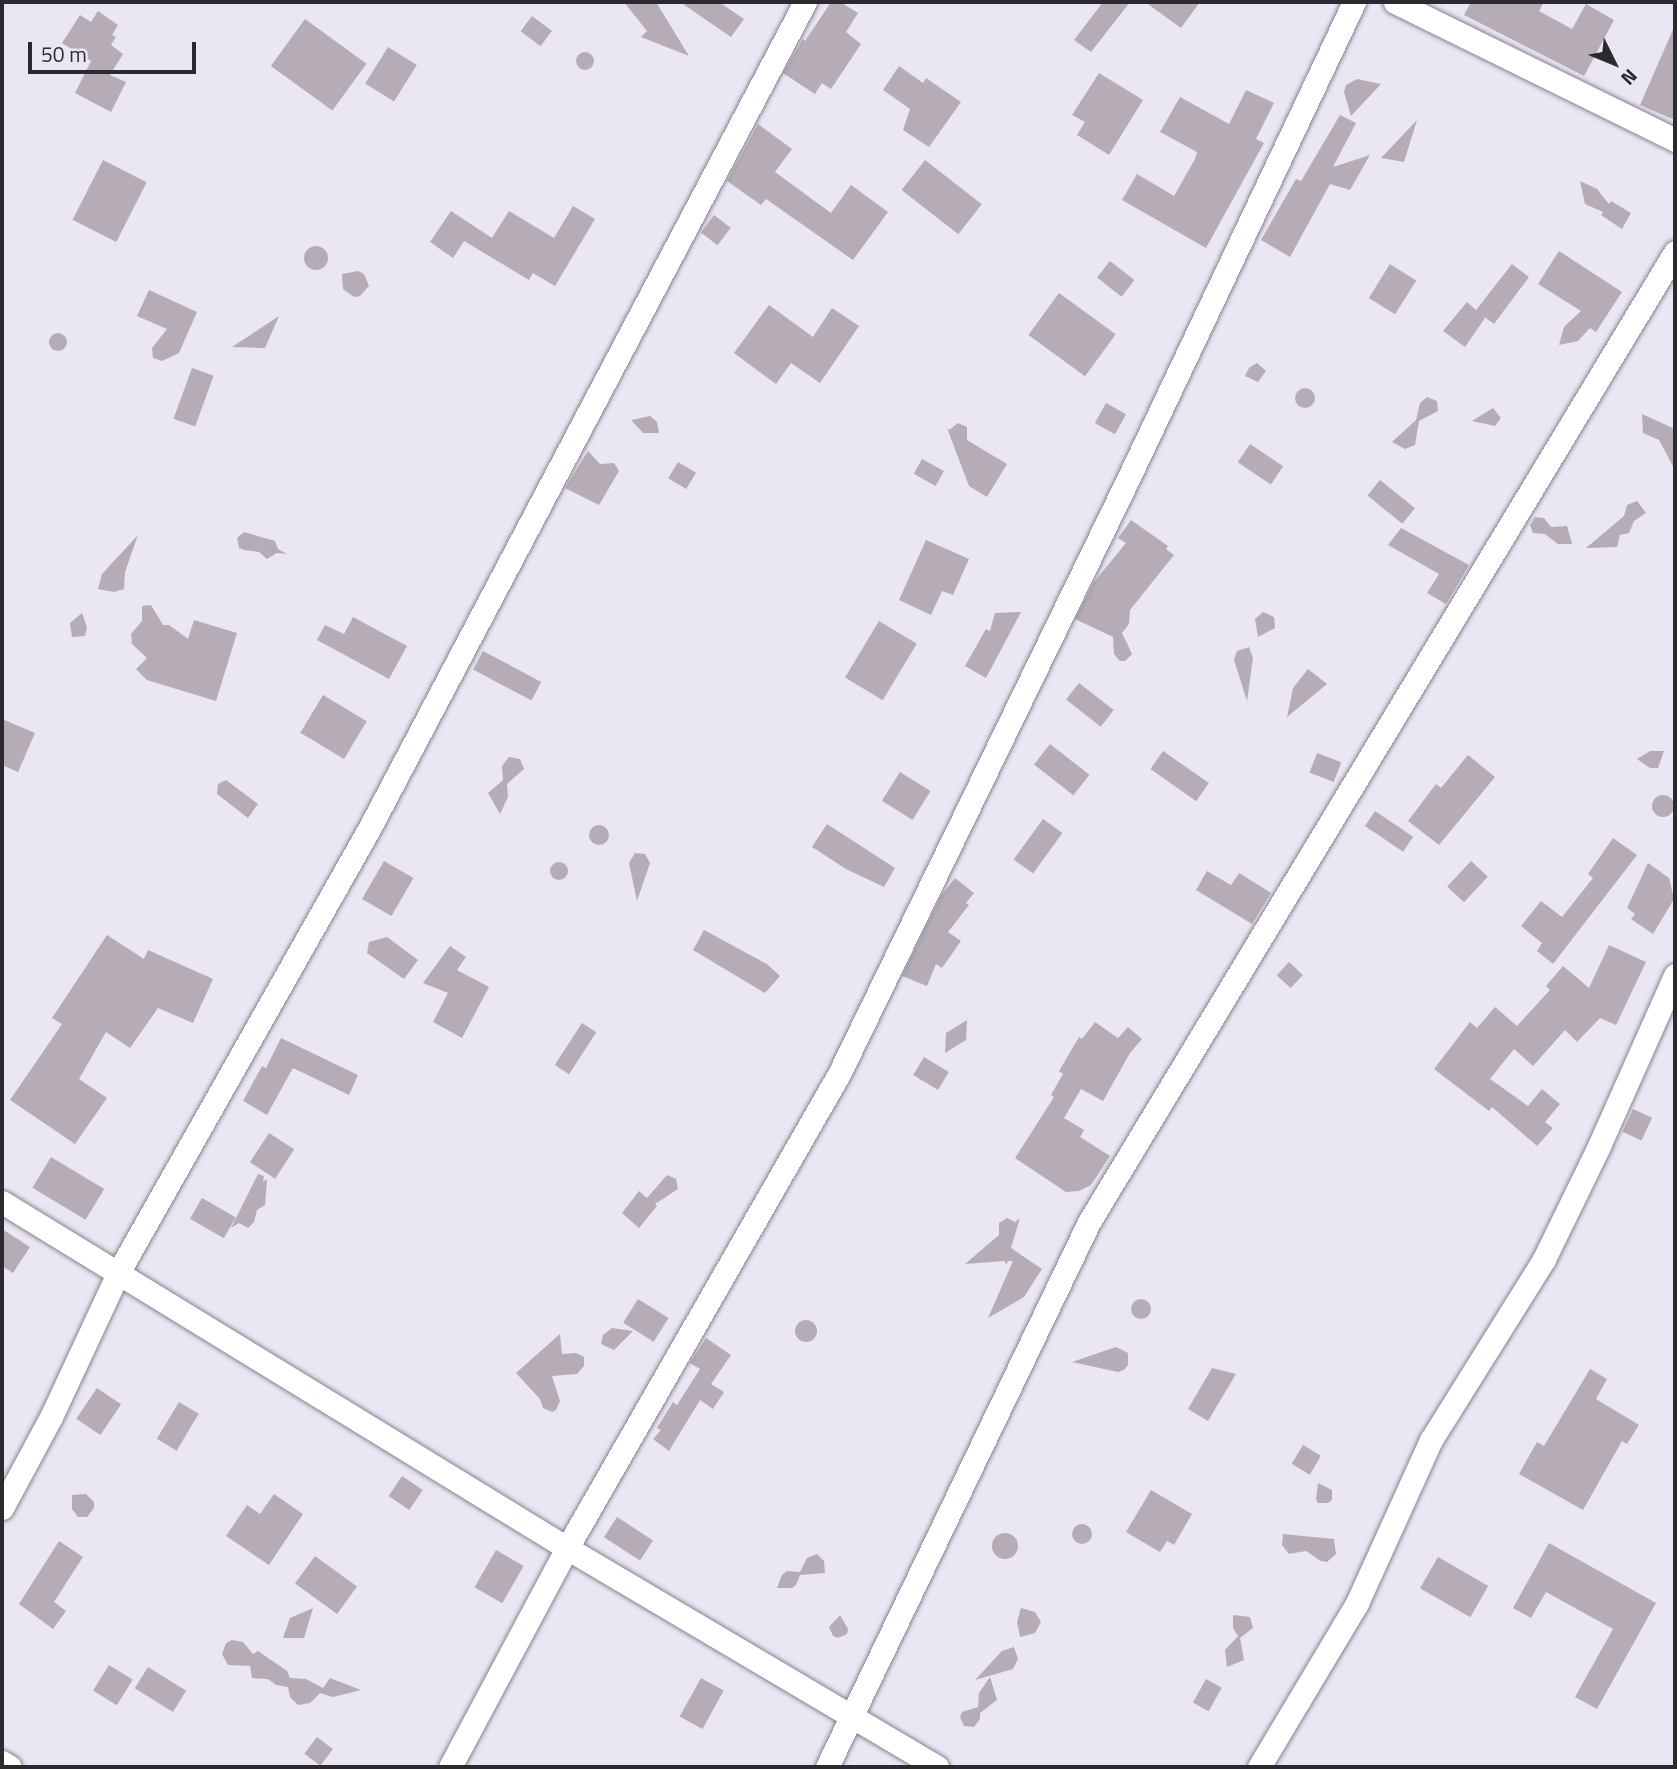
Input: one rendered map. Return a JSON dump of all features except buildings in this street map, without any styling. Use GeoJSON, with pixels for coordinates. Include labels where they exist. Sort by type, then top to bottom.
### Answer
{"type":"FeatureCollection","features":[{"type":"Feature","properties":{"kind":"street"},"geometry":{"type":"LineString","coordinates":[[2,1508],[51,1417],[117,1273],[369,829],[805,2]]}},
{"type":"Feature","properties":{"kind":"street"},"geometry":{"type":"LineString","coordinates":[[450,1767],[567,1548],[839,1074],[1123,490],[1354,2]]}},
{"type":"Feature","properties":{"kind":"street"},"geometry":{"type":"LineString","coordinates":[[1395,2],[1675,140]]}},
{"type":"Feature","properties":{"kind":"street"},"geometry":{"type":"LineString","coordinates":[[827,1767],[1089,1222],[1675,252]]}},
{"type":"Feature","properties":{"kind":"street"},"geometry":{"type":"LineString","coordinates":[[1259,1767],[1357,1602],[1431,1440],[1544,1259],[1599,1146],[1675,975]]}},
{"type":"Feature","properties":{"kind":"street"},"geometry":{"type":"LineString","coordinates":[[2,1202],[567,1548],[937,1767]]}},
{"type":"Feature","properties":{"kind":"street"},"geometry":{"type":"LineString","coordinates":[[2,1762],[10,1767]]}}]}
